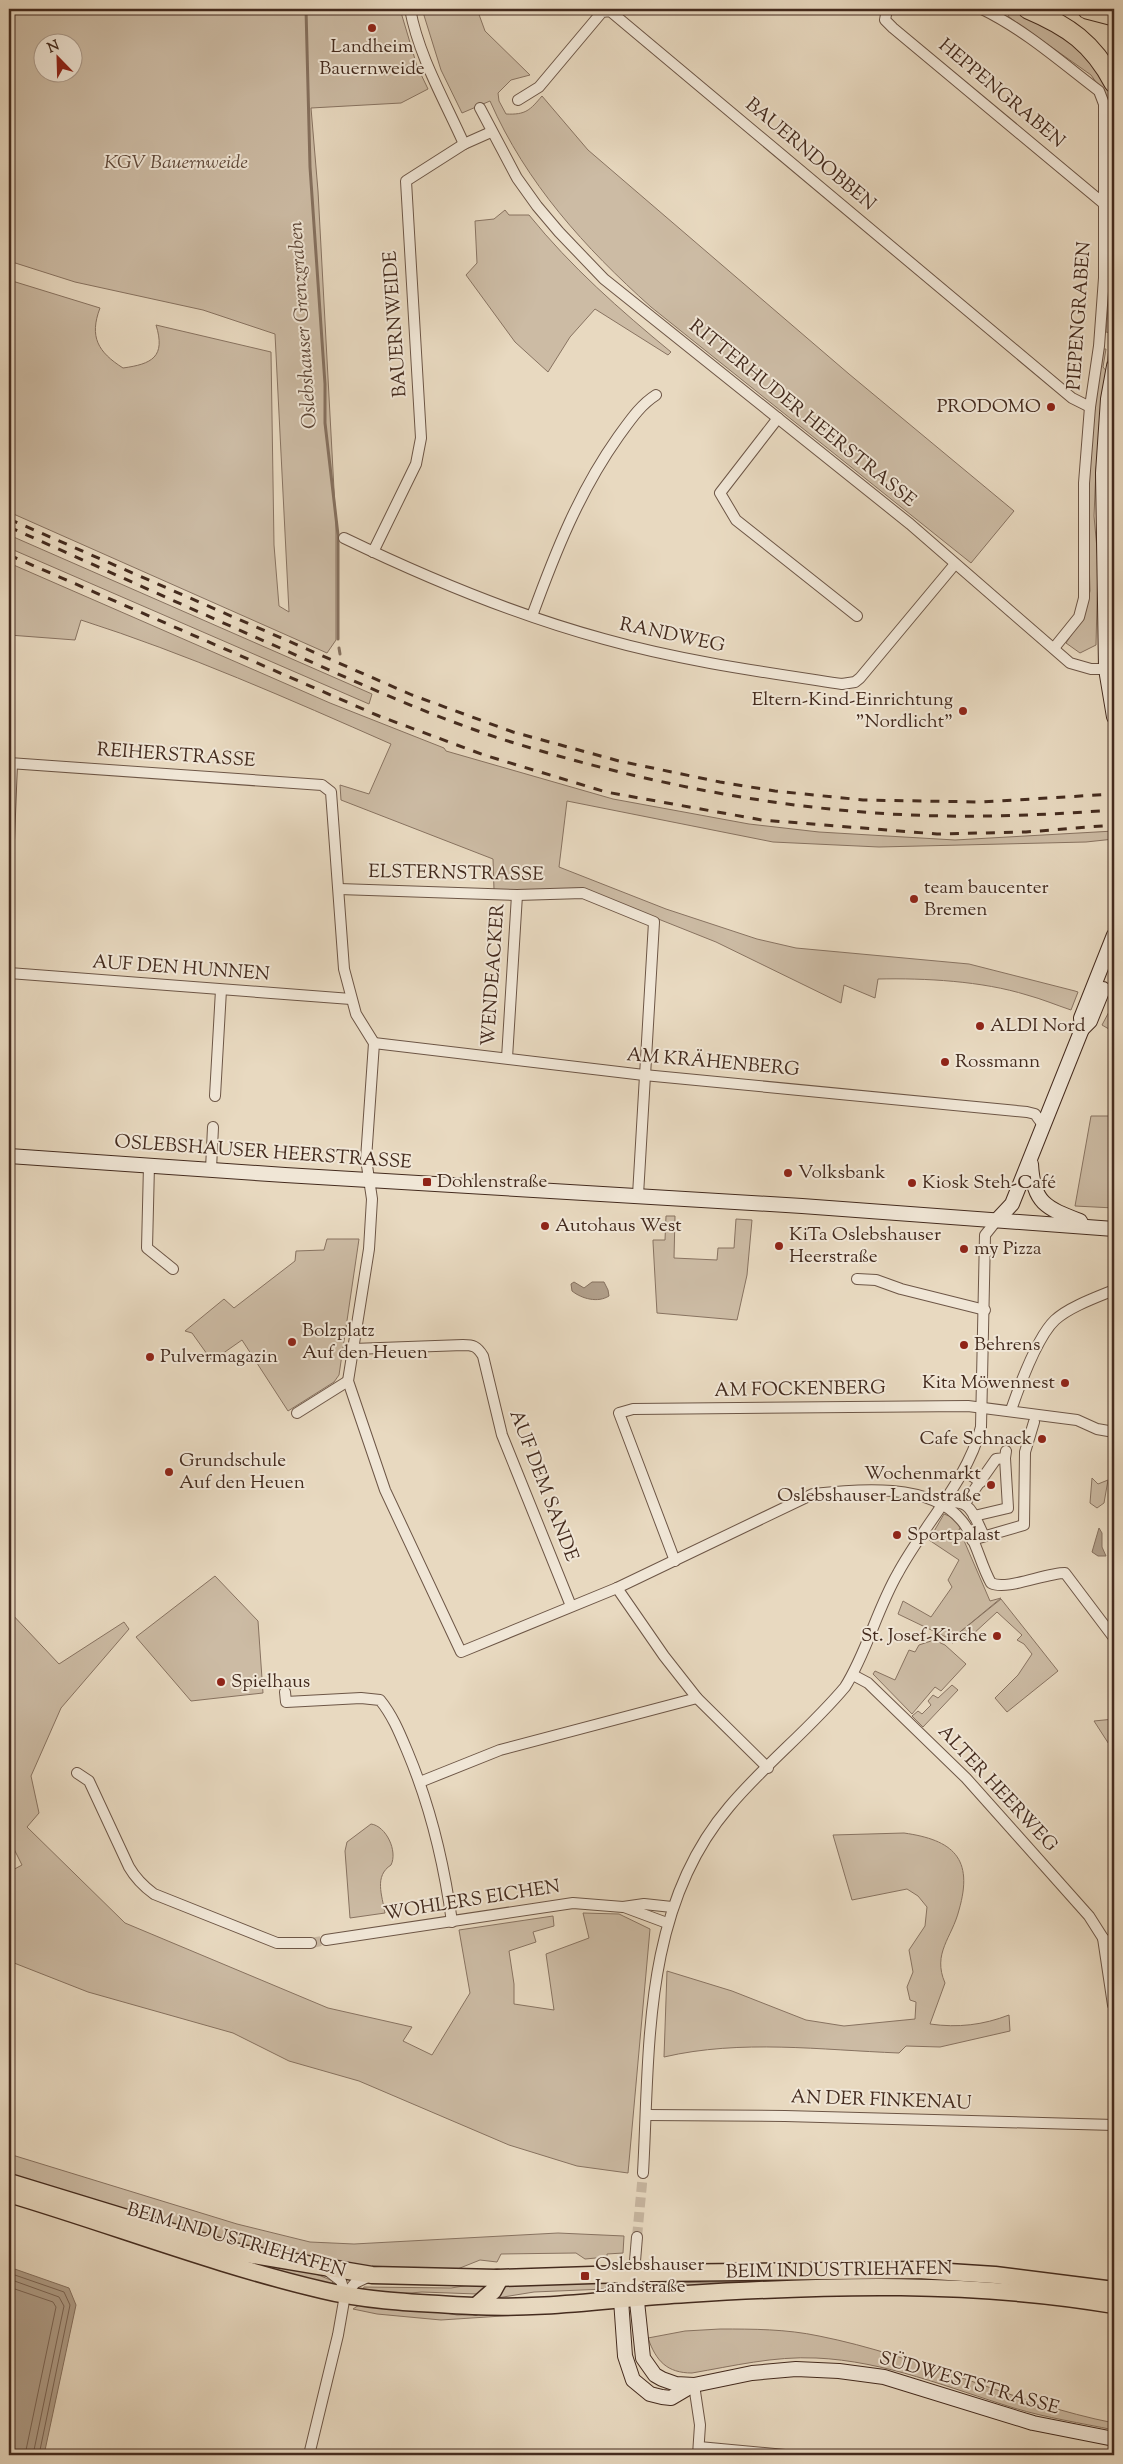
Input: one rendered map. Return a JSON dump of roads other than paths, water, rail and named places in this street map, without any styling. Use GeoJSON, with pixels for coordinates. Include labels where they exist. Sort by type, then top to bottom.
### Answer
{"type":"FeatureCollection","features":[{"type":"Feature","properties":{"kind":"highway"},"geometry":{"type":"LineString","coordinates":[[1028,9],[1056,21],[1082,39],[1103,62],[1114,83]]}},
{"type":"Feature","properties":{"kind":"highway"},"geometry":{"type":"LineString","coordinates":[[1086,9],[1114,15]]}},
{"type":"Feature","properties":{"kind":"highway"},"geometry":{"type":"LineString","coordinates":[[1104,9],[1114,15]]}},
{"type":"Feature","properties":{"kind":"main road"},"geometry":{"type":"LineString","coordinates":[[1114,366],[1108,399],[1106,452],[1103,473],[1110,623],[1106,669],[1114,717]]}},
{"type":"Feature","properties":{"kind":"main road"},"geometry":{"type":"LineString","coordinates":[[1106,452],[1114,421]]}},
{"type":"Feature","properties":{"kind":"main road"},"geometry":{"type":"LineString","coordinates":[[997,1220],[1012,1204],[1082,1029],[1090,1021],[1111,964],[1114,935]]}},
{"type":"Feature","properties":{"kind":"main road","name":"OSLEBSHAUSER HEERSTRASSE"},"geometry":{"type":"LineString","coordinates":[[9,1156],[638,1195],[1114,1229]]}},
{"type":"Feature","properties":{"kind":"main road"},"geometry":{"type":"LineString","coordinates":[[1030,1160],[1034,1189],[1038,1198],[1046,1206],[1080,1221],[1084,1228]]}},
{"type":"Feature","properties":{"kind":"main road","name":"BEIM INDUSTRIEHAFEN"},"geometry":{"type":"LineString","coordinates":[[9,2182],[241,2253],[326,2269],[372,2275],[497,2278],[634,2273],[918,2270],[994,2275],[1114,2290]]}},
{"type":"Feature","properties":{"kind":"main road","name":"BEIM INDUSTRIEHAFEN"},"geometry":{"type":"LineString","coordinates":[[9,2194],[240,2267],[323,2291],[345,2294],[476,2306],[629,2300],[665,2295],[818,2287],[910,2286],[1005,2292],[1114,2305]]}},
{"type":"Feature","properties":{"kind":"main road","name":"SÜDWESTSTRASSE"},"geometry":{"type":"LineString","coordinates":[[634,2273],[629,2300],[627,2367],[639,2387],[650,2394],[671,2398],[694,2385]]}},
{"type":"Feature","properties":{"kind":"main road"},"geometry":{"type":"LineString","coordinates":[[476,2306],[493,2291],[498,2282],[497,2278]]}},
{"type":"Feature","properties":{"kind":"main road","name":"SÜDWESTSTRASSE"},"geometry":{"type":"LineString","coordinates":[[629,2300],[647,2366],[662,2379],[676,2384],[694,2385],[752,2373],[796,2369],[839,2371],[884,2377],[1033,2423],[1114,2439]]}},
{"type":"Feature","properties":{"kind":"street"},"geometry":{"type":"LineString","coordinates":[[410,9],[414,33],[433,80],[464,144]]}},
{"type":"Feature","properties":{"kind":"street","name":"HEPPENGRABEN"},"geometry":{"type":"LineString","coordinates":[[887,9],[885,20],[893,28],[1103,203]]}},
{"type":"Feature","properties":{"kind":"street","name":"PIEPENGRABEN"},"geometry":{"type":"LineString","coordinates":[[982,9],[1001,18],[1027,36],[1099,91],[1103,98],[1104,278],[1099,346],[1090,407],[1084,483],[1083,607],[1079,617],[1054,648]]}},
{"type":"Feature","properties":{"kind":"street","name":"BAUERNDOBBEN"},"geometry":{"type":"LineString","coordinates":[[518,100],[539,87],[602,12],[610,11],[1072,398],[1090,407]]}},
{"type":"Feature","properties":{"kind":"street","name":"RITTERHUDER HEERSTRASSE"},"geometry":{"type":"LineString","coordinates":[[480,108],[492,132],[537,206],[604,279],[910,524],[1070,663],[1091,669],[1106,669]]}},
{"type":"Feature","properties":{"kind":"street","name":"BAUERNWEIDE"},"geometry":{"type":"LineString","coordinates":[[372,552],[416,464],[421,438],[406,181],[464,144],[492,132]]}},
{"type":"Feature","properties":{"kind":"street"},"geometry":{"type":"LineString","coordinates":[[532,616],[562,536],[587,486],[628,424],[645,402],[656,395]]}},
{"type":"Feature","properties":{"kind":"street"},"geometry":{"type":"LineString","coordinates":[[778,418],[720,493],[736,520],[857,616]]}},
{"type":"Feature","properties":{"kind":"street","name":"RANDWEG"},"geometry":{"type":"LineString","coordinates":[[344,538],[448,585],[604,640],[685,658],[833,682],[855,682],[955,564]]}},
{"type":"Feature","properties":{"kind":"street"},"geometry":{"type":"LineString","coordinates":[[9,840],[10,763]]}},
{"type":"Feature","properties":{"kind":"street","name":"REIHERSTRASSE"},"geometry":{"type":"LineString","coordinates":[[10,763],[322,784],[328,788],[333,798],[339,888]]}},
{"type":"Feature","properties":{"kind":"street"},"geometry":{"type":"LineString","coordinates":[[339,888],[344,969],[356,1014],[374,1043],[366,1160],[372,1199],[367,1269],[348,1381],[385,1490],[461,1652],[617,1588],[813,1494],[836,1491],[906,1492],[928,1497],[941,1504],[962,1521],[991,1583],[996,1586],[1053,1573],[1065,1573],[1114,1638]]}},
{"type":"Feature","properties":{"kind":"street","name":"ELSTERNSTRASSE"},"geometry":{"type":"LineString","coordinates":[[339,888],[517,895],[571,893],[591,895],[654,922],[644,1075]]}},
{"type":"Feature","properties":{"kind":"street","name":"WENDEACKER"},"geometry":{"type":"LineString","coordinates":[[507,1058],[517,895]]}},
{"type":"Feature","properties":{"kind":"street","name":"AUF DEN HUNNEN"},"geometry":{"type":"LineString","coordinates":[[9,973],[351,999]]}},
{"type":"Feature","properties":{"kind":"street"},"geometry":{"type":"LineString","coordinates":[[215,1096],[221,990]]}},
{"type":"Feature","properties":{"kind":"street","name":"AM KRÄHENBERG"},"geometry":{"type":"LineString","coordinates":[[374,1043],[644,1075],[1027,1112],[1035,1114],[1043,1125]]}},
{"type":"Feature","properties":{"kind":"street"},"geometry":{"type":"LineString","coordinates":[[638,1195],[644,1075]]}},
{"type":"Feature","properties":{"kind":"street"},"geometry":{"type":"LineString","coordinates":[[211,1169],[213,1127]]}},
{"type":"Feature","properties":{"kind":"street"},"geometry":{"type":"LineString","coordinates":[[149,1165],[147,1248],[172,1269]]}},
{"type":"Feature","properties":{"kind":"street"},"geometry":{"type":"LineString","coordinates":[[643,2173],[651,2030],[659,1957],[672,1907],[691,1864],[728,1807],[833,1701],[853,1675],[885,1597],[921,1534],[964,1471],[976,1444],[982,1407],[985,1235],[997,1220]]}},
{"type":"Feature","properties":{"kind":"street"},"geometry":{"type":"LineString","coordinates":[[857,1279],[876,1280],[901,1289],[985,1310]]}},
{"type":"Feature","properties":{"kind":"street"},"geometry":{"type":"LineString","coordinates":[[1011,1410],[1037,1347],[1055,1320],[1086,1302],[1114,1290]]}},
{"type":"Feature","properties":{"kind":"street","name":"AUF DEM SANDE"},"geometry":{"type":"LineString","coordinates":[[353,1349],[463,1345],[473,1345],[479,1349],[483,1356],[502,1435],[571,1606]]}},
{"type":"Feature","properties":{"kind":"street"},"geometry":{"type":"LineString","coordinates":[[297,1413],[348,1381]]}},
{"type":"Feature","properties":{"kind":"street","name":"AM FOCKENBERG"},"geometry":{"type":"LineString","coordinates":[[674,1561],[619,1412],[633,1409],[982,1407],[1077,1420],[1097,1429],[1114,1432]]}},
{"type":"Feature","properties":{"kind":"street"},"geometry":{"type":"LineString","coordinates":[[972,1540],[1024,1525],[1025,1452],[1034,1422]]}},
{"type":"Feature","properties":{"kind":"street"},"geometry":{"type":"LineString","coordinates":[[965,1503],[996,1459],[1005,1454],[1008,1508],[974,1516]]}},
{"type":"Feature","properties":{"kind":"street"},"geometry":{"type":"LineString","coordinates":[[964,1471],[981,1482]]}},
{"type":"Feature","properties":{"kind":"street"},"geometry":{"type":"LineString","coordinates":[[941,1504],[955,1501],[965,1503],[984,1536]]}},
{"type":"Feature","properties":{"kind":"street"},"geometry":{"type":"LineString","coordinates":[[617,1588],[664,1656],[697,1698],[768,1768]]}},
{"type":"Feature","properties":{"kind":"street","name":"ALTER HEERWEG"},"geometry":{"type":"LineString","coordinates":[[853,1675],[868,1683],[966,1778],[1089,1916],[1103,1938],[1113,1986],[1113,2005]]}},
{"type":"Feature","properties":{"kind":"street"},"geometry":{"type":"LineString","coordinates":[[285,1692],[286,1702],[361,1698],[380,1700],[392,1716],[420,1782],[443,1859],[452,1922]]}},
{"type":"Feature","properties":{"kind":"street"},"geometry":{"type":"LineString","coordinates":[[420,1782],[500,1750],[697,1698]]}},
{"type":"Feature","properties":{"kind":"street"},"geometry":{"type":"LineString","coordinates":[[77,1773],[89,1781],[129,1867],[145,1888],[154,1894],[277,1943],[311,1943]]}},
{"type":"Feature","properties":{"kind":"street","name":"WOHLERS EICHEN"},"geometry":{"type":"LineString","coordinates":[[326,1940],[573,1903],[623,1907],[644,1904],[672,1907]]}},
{"type":"Feature","properties":{"kind":"street","name":"WOHLERS EICHEN"},"geometry":{"type":"LineString","coordinates":[[623,1907],[667,1923]]}},
{"type":"Feature","properties":{"kind":"street","name":"ALTER HEERWEG"},"geometry":{"type":"LineString","coordinates":[[1103,1938],[1114,1946]]}},
{"type":"Feature","properties":{"kind":"street","name":"AN DER FINKENAU"},"geometry":{"type":"LineString","coordinates":[[646,2115],[785,2116],[1114,2125]]}},
{"type":"Feature","properties":{"kind":"street"},"geometry":{"type":"LineString","coordinates":[[634,2273],[637,2237]]}},
{"type":"Feature","properties":{"kind":"street"},"geometry":{"type":"LineString","coordinates":[[309,2455],[338,2335],[345,2294],[341,2281],[326,2269]]}},
{"type":"Feature","properties":{"kind":"street"},"geometry":{"type":"LineString","coordinates":[[345,2294],[355,2283],[372,2275]]}},
{"type":"Feature","properties":{"kind":"street"},"geometry":{"type":"LineString","coordinates":[[694,2385],[700,2425],[698,2451],[786,2455]]}},
{"type":"Feature","properties":{"kind":"water"},"geometry":{"type":"Polygon","coordinates":[[[574,1282],[584,1288],[592,1282],[604,1282],[609,1296],[595,1300],[580,1296],[572,1291],[571,1284],[574,1282]]]}},
{"type":"Feature","properties":{"kind":"water"},"geometry":{"type":"Polygon","coordinates":[[[1099,1528],[1102,1533],[1102,1547],[1106,1556],[1098,1556],[1092,1552],[1099,1528]]]}},
{"type":"Feature","properties":{"kind":"water"},"geometry":{"type":"Polygon","coordinates":[[[9,2267],[69,2288],[76,2305],[44,2455],[9,2455],[9,2267]]]}},
{"type":"Feature","properties":{"kind":"waterway","name":"Oslebshauser Grenzgraben"},"geometry":{"type":"LineString","coordinates":[[306,9],[310,167],[325,384],[325,423],[338,535],[338,639]]}},
{"type":"Feature","properties":{"kind":"waterway","name":"Oslebshauser Grenzgraben"},"geometry":{"type":"LineString","coordinates":[[339,648],[340,654]]}},
{"type":"Feature","properties":{"kind":"tunnel"},"geometry":{"type":"LineString","coordinates":[[311,1943],[326,1940]]}},
{"type":"Feature","properties":{"kind":"tunnel"},"geometry":{"type":"LineString","coordinates":[[637,2237],[643,2173]]}},
{"type":"Feature","properties":{"kind":"railway"},"geometry":{"type":"LineString","coordinates":[[9,519],[412,695],[513,732],[619,761],[720,782],[775,791],[863,800],[982,802],[1114,794]]}},
{"type":"Feature","properties":{"kind":"railway"},"geometry":{"type":"LineString","coordinates":[[9,527],[394,698],[511,742],[617,771],[671,784],[726,794],[836,810],[946,816],[1051,814],[1114,810]]}},
{"type":"Feature","properties":{"kind":"railway"},"geometry":{"type":"LineString","coordinates":[[9,555],[379,716],[484,755],[606,792],[762,820],[937,834],[1026,832],[1114,825]]}},
{"type":"Feature","properties":{"kind":"place","name":"Landheim Bauernweide"},"geometry":{"type":"Point","coordinates":[372,28]}},
{"type":"Feature","properties":{"kind":"place","name":"PRODOMO"},"geometry":{"type":"Point","coordinates":[1051,407]}},
{"type":"Feature","properties":{"kind":"place","name":"Eltern-Kind-Einrichtung \"Nordlicht\""},"geometry":{"type":"Point","coordinates":[963,711]}},
{"type":"Feature","properties":{"kind":"place","name":"team baucenter Bremen"},"geometry":{"type":"Point","coordinates":[914,899]}},
{"type":"Feature","properties":{"kind":"place","name":"ALDI Nord"},"geometry":{"type":"Point","coordinates":[980,1026]}},
{"type":"Feature","properties":{"kind":"place","name":"Rossmann"},"geometry":{"type":"Point","coordinates":[945,1062]}},
{"type":"Feature","properties":{"kind":"place","name":"Volksbank"},"geometry":{"type":"Point","coordinates":[788,1173]}},
{"type":"Feature","properties":{"kind":"place","name":"Dohlenstraße"},"geometry":{"type":"Point","coordinates":[427,1182]}},
{"type":"Feature","properties":{"kind":"place","name":"Kiosk Steh-Café"},"geometry":{"type":"Point","coordinates":[912,1183]}},
{"type":"Feature","properties":{"kind":"place","name":"Autohaus West"},"geometry":{"type":"Point","coordinates":[545,1226]}},
{"type":"Feature","properties":{"kind":"place","name":"KiTa Oslebshauser Heerstraße"},"geometry":{"type":"Point","coordinates":[779,1246]}},
{"type":"Feature","properties":{"kind":"place","name":"my Pizza"},"geometry":{"type":"Point","coordinates":[964,1249]}},
{"type":"Feature","properties":{"kind":"place","name":"Bolzplatz Auf den Heuen"},"geometry":{"type":"Point","coordinates":[292,1342]}},
{"type":"Feature","properties":{"kind":"place","name":"Behrens"},"geometry":{"type":"Point","coordinates":[964,1345]}},
{"type":"Feature","properties":{"kind":"place","name":"Pulvermagazin"},"geometry":{"type":"Point","coordinates":[150,1357]}},
{"type":"Feature","properties":{"kind":"place","name":"Kita Möwennest"},"geometry":{"type":"Point","coordinates":[1065,1383]}},
{"type":"Feature","properties":{"kind":"place","name":"Cafe Schnack"},"geometry":{"type":"Point","coordinates":[1042,1439]}},
{"type":"Feature","properties":{"kind":"place","name":"Grundschule Auf den Heuen"},"geometry":{"type":"Point","coordinates":[169,1472]}},
{"type":"Feature","properties":{"kind":"place","name":"Wochenmarkt Oslebshauser Landstraße"},"geometry":{"type":"Point","coordinates":[991,1485]}},
{"type":"Feature","properties":{"kind":"place","name":"Sportpalast"},"geometry":{"type":"Point","coordinates":[897,1535]}},
{"type":"Feature","properties":{"kind":"place","name":"St. Josef-Kirche"},"geometry":{"type":"Point","coordinates":[997,1636]}},
{"type":"Feature","properties":{"kind":"place","name":"Spielhaus"},"geometry":{"type":"Point","coordinates":[221,1682]}},
{"type":"Feature","properties":{"kind":"place","name":"Oslebshauser Landstraße"},"geometry":{"type":"Point","coordinates":[585,2276]}},
{"type":"Feature","properties":{"kind":"park label","name":"KGV Bauernweide"},"geometry":{"type":"Point","coordinates":[176,163]}}]}
